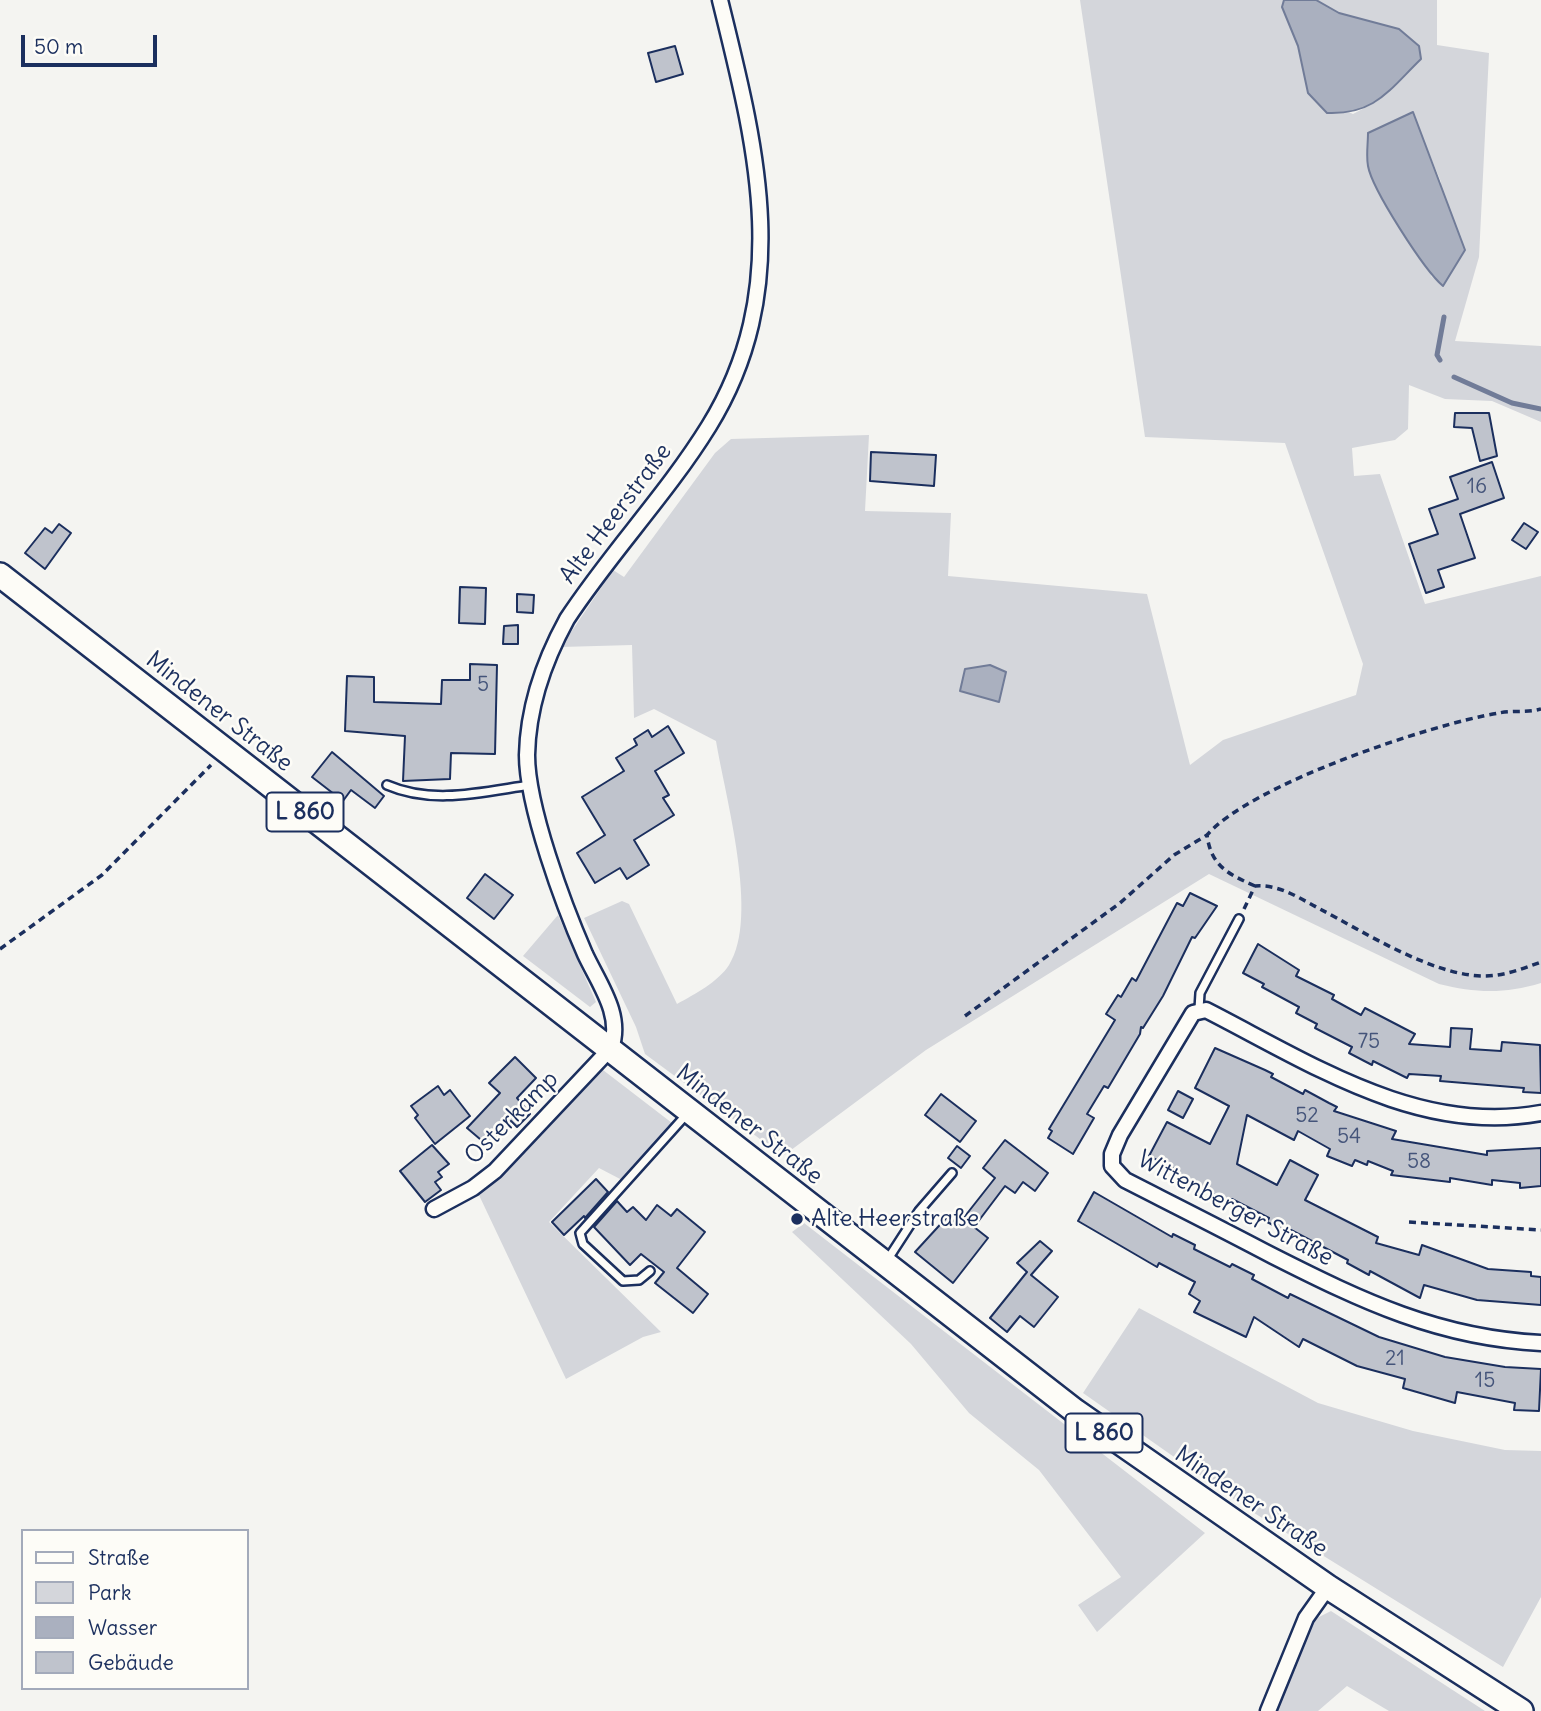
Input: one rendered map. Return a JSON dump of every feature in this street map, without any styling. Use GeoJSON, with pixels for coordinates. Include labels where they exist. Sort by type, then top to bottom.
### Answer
{"type":"FeatureCollection","features":[{"type":"Feature","properties":{"kind":"main road","name":"Mindener Straße"},"geometry":{"type":"LineString","coordinates":[[0,575],[611,1048],[689,1112],[1075,1412],[1328,1587],[1521,1711]]}},
{"type":"Feature","properties":{"kind":"street","name":"Alte Heerstraße"},"geometry":{"type":"LineString","coordinates":[[611,1048],[617,1032],[613,1013],[569,913],[546,843],[531,785],[527,757],[530,719],[549,652],[586,591],[707,428],[743,357],[754,319],[761,239],[759,186],[750,120],[720,0]]}},
{"type":"Feature","properties":{"kind":"street"},"geometry":{"type":"LineString","coordinates":[[1199,1009],[1362,1089],[1404,1105],[1468,1116],[1541,1113]]}},
{"type":"Feature","properties":{"kind":"street","name":"Wittenberger Straße"},"geometry":{"type":"LineString","coordinates":[[1199,1009],[1193,1013],[1120,1135],[1112,1154],[1112,1166],[1125,1180],[1362,1301],[1406,1318],[1487,1338],[1541,1343]]}},
{"type":"Feature","properties":{"kind":"street","name":"Osterkamp"},"geometry":{"type":"LineString","coordinates":[[434,1209],[473,1188],[495,1171],[611,1048]]}},
{"type":"Feature","properties":{"kind":"street"},"geometry":{"type":"LineString","coordinates":[[1268,1711],[1306,1618],[1328,1587]]}},
{"type":"Feature","properties":{"kind":"lane"},"geometry":{"type":"LineString","coordinates":[[387,785],[423,796],[451,796],[531,785]]}},
{"type":"Feature","properties":{"kind":"lane"},"geometry":{"type":"LineString","coordinates":[[1199,1009],[1200,993],[1239,919]]}},
{"type":"Feature","properties":{"kind":"lane"},"geometry":{"type":"LineString","coordinates":[[650,1271],[639,1280],[623,1281],[583,1244],[580,1233],[689,1112]]}},
{"type":"Feature","properties":{"kind":"lane"},"geometry":{"type":"LineString","coordinates":[[885,1265],[919,1211],[952,1172]]}},
{"type":"Feature","properties":{"kind":"path"},"geometry":{"type":"LineString","coordinates":[[965,1016],[1120,903],[1174,855],[1206,835],[1220,819],[1272,790],[1364,753],[1447,725],[1501,712],[1541,709]]}},
{"type":"Feature","properties":{"kind":"path"},"geometry":{"type":"LineString","coordinates":[[0,949],[102,875],[226,750]]}},
{"type":"Feature","properties":{"kind":"path"},"geometry":{"type":"LineString","coordinates":[[1206,835],[1209,852],[1220,866],[1255,886],[1266,885],[1289,892],[1411,955],[1446,969],[1482,977],[1513,973],[1541,962]]}},
{"type":"Feature","properties":{"kind":"path"},"geometry":{"type":"LineString","coordinates":[[1239,919],[1255,886]]}},
{"type":"Feature","properties":{"kind":"path"},"geometry":{"type":"LineString","coordinates":[[1409,1222],[1541,1230]]}},
{"type":"Feature","properties":{"kind":"green space"},"geometry":{"type":"Polygon","coordinates":[[[1080,0],[1284,0],[1282,7],[1298,46],[1308,93],[1353,114],[1376,102],[1421,59],[1399,29],[1339,13],[1316,0],[1437,0],[1437,45],[1489,53],[1479,257],[1455,341],[1541,346],[1541,422],[1492,401],[1445,399],[1409,385],[1408,429],[1395,440],[1352,448],[1354,476],[1380,474],[1425,604],[1541,576],[1541,983],[1490,991],[1439,984],[1209,874],[926,1050],[783,1156],[645,1054],[636,1027],[584,918],[622,901],[629,904],[677,1004],[712,982],[729,965],[738,944],[741,888],[738,856],[716,741],[654,709],[634,718],[632,645],[561,647],[613,570],[624,577],[715,453],[731,439],[869,435],[865,511],[951,513],[948,576],[1147,594],[1190,765],[1223,740],[1356,695],[1363,664],[1285,443],[1145,437],[1080,0]],[[1412,112],[1431,276],[1443,286],[1441,182],[1412,112]]]}},
{"type":"Feature","properties":{"kind":"green space"},"geometry":{"type":"Polygon","coordinates":[[[558,915],[596,1002],[590,1007],[523,956],[558,915]]]}},
{"type":"Feature","properties":{"kind":"green space"},"geometry":{"type":"Polygon","coordinates":[[[603,1070],[672,1123],[622,1180],[599,1168],[549,1222],[661,1332],[643,1337],[566,1379],[478,1193],[510,1167],[603,1070]]]}},
{"type":"Feature","properties":{"kind":"green space"},"geometry":{"type":"Polygon","coordinates":[[[804,1223],[1205,1533],[1097,1632],[1078,1605],[1121,1577],[1039,1470],[969,1413],[911,1344],[792,1232],[804,1223]]]}},
{"type":"Feature","properties":{"kind":"green space"},"geometry":{"type":"Polygon","coordinates":[[[1139,1308],[1318,1403],[1413,1431],[1505,1450],[1541,1451],[1541,1597],[1503,1667],[1251,1511],[1083,1393],[1139,1308]]]}},
{"type":"Feature","properties":{"kind":"green space"},"geometry":{"type":"Polygon","coordinates":[[[1331,1611],[1485,1711],[1389,1711],[1347,1686],[1318,1711],[1276,1711],[1315,1619],[1331,1611]]]}},
{"type":"Feature","properties":{"kind":"water"},"geometry":{"type":"Polygon","coordinates":[[[1284,0],[1316,0],[1339,13],[1399,29],[1419,46],[1421,59],[1390,90],[1369,105],[1344,113],[1327,113],[1308,93],[1298,46],[1282,7],[1284,0]]]}},
{"type":"Feature","properties":{"kind":"water"},"geometry":{"type":"Polygon","coordinates":[[[1413,112],[1465,250],[1443,286],[1400,229],[1368,166],[1368,133],[1413,112]]]}},
{"type":"Feature","properties":{"kind":"water"},"geometry":{"type":"Polygon","coordinates":[[[990,665],[1006,672],[999,702],[960,691],[965,669],[990,665]]]}},
{"type":"Feature","properties":{"kind":"building"},"geometry":{"type":"Polygon","coordinates":[[[675,46],[683,74],[656,82],[648,53],[675,46]]]}},
{"type":"Feature","properties":{"kind":"building"},"geometry":{"type":"Polygon","coordinates":[[[1455,413],[1489,413],[1497,456],[1480,461],[1472,428],[1454,427],[1455,413]]]}},
{"type":"Feature","properties":{"kind":"building"},"geometry":{"type":"Polygon","coordinates":[[[871,452],[936,455],[934,486],[870,481],[871,452]]]}},
{"type":"Feature","properties":{"kind":"building"},"geometry":{"type":"Polygon","coordinates":[[[1492,462],[1504,498],[1460,514],[1475,558],[1438,570],[1444,587],[1426,593],[1409,544],[1438,534],[1429,509],[1458,499],[1450,477],[1492,462]]]}},
{"type":"Feature","properties":{"kind":"building"},"geometry":{"type":"Polygon","coordinates":[[[1524,523],[1538,532],[1526,549],[1512,540],[1524,523]]]}},
{"type":"Feature","properties":{"kind":"building"},"geometry":{"type":"Polygon","coordinates":[[[59,524],[71,533],[45,569],[25,553],[45,528],[52,533],[59,524]]]}},
{"type":"Feature","properties":{"kind":"building"},"geometry":{"type":"Polygon","coordinates":[[[460,587],[486,588],[485,624],[459,623],[460,587]]]}},
{"type":"Feature","properties":{"kind":"building"},"geometry":{"type":"Polygon","coordinates":[[[517,594],[534,595],[533,613],[517,612],[517,594]]]}},
{"type":"Feature","properties":{"kind":"building"},"geometry":{"type":"Polygon","coordinates":[[[518,625],[518,644],[503,644],[504,626],[518,625]]]}},
{"type":"Feature","properties":{"kind":"building"},"geometry":{"type":"Polygon","coordinates":[[[470,664],[497,665],[495,754],[451,753],[450,779],[403,781],[405,736],[345,731],[347,676],[374,677],[374,702],[441,704],[442,680],[470,680],[470,664]]]}},
{"type":"Feature","properties":{"kind":"building"},"geometry":{"type":"Polygon","coordinates":[[[668,726],[684,753],[655,771],[669,795],[663,798],[674,815],[634,840],[649,865],[627,879],[620,868],[595,883],[577,853],[605,835],[582,797],[624,771],[616,758],[637,745],[634,739],[648,730],[652,737],[668,726]]]}},
{"type":"Feature","properties":{"kind":"building"},"geometry":{"type":"Polygon","coordinates":[[[332,752],[384,796],[375,808],[351,790],[343,801],[312,777],[332,752]]]}},
{"type":"Feature","properties":{"kind":"building"},"geometry":{"type":"Polygon","coordinates":[[[485,874],[513,895],[494,919],[467,898],[485,874]]]}},
{"type":"Feature","properties":{"kind":"building"},"geometry":{"type":"Polygon","coordinates":[[[1190,893],[1217,906],[1195,938],[1192,937],[1163,996],[1143,1028],[1141,1027],[1140,1034],[1108,1088],[1104,1086],[1087,1114],[1094,1118],[1073,1154],[1048,1138],[1052,1131],[1049,1129],[1115,1020],[1106,1014],[1118,995],[1121,997],[1132,978],[1136,981],[1177,903],[1183,906],[1190,893]]]}},
{"type":"Feature","properties":{"kind":"building"},"geometry":{"type":"Polygon","coordinates":[[[1258,944],[1299,970],[1296,976],[1334,995],[1332,999],[1361,1015],[1365,1008],[1415,1034],[1409,1044],[1450,1047],[1451,1028],[1472,1029],[1470,1049],[1501,1051],[1502,1042],[1540,1045],[1541,1093],[1523,1092],[1524,1088],[1440,1081],[1441,1076],[1409,1074],[1407,1078],[1373,1061],[1372,1065],[1349,1053],[1352,1047],[1315,1028],[1317,1024],[1296,1013],[1299,1007],[1262,987],[1264,984],[1243,973],[1258,944]]]}},
{"type":"Feature","properties":{"kind":"building"},"geometry":{"type":"Polygon","coordinates":[[[1215,1048],[1273,1074],[1271,1077],[1303,1094],[1305,1090],[1337,1107],[1334,1111],[1396,1131],[1392,1139],[1487,1155],[1487,1151],[1541,1148],[1541,1186],[1520,1188],[1520,1183],[1492,1180],[1492,1185],[1450,1178],[1450,1182],[1391,1175],[1393,1171],[1368,1161],[1367,1165],[1355,1160],[1352,1166],[1327,1156],[1330,1149],[1298,1131],[1294,1140],[1247,1115],[1237,1164],[1277,1185],[1290,1160],[1318,1175],[1305,1200],[1378,1237],[1376,1243],[1419,1255],[1422,1245],[1488,1269],[1531,1272],[1531,1276],[1541,1277],[1541,1305],[1477,1300],[1424,1285],[1420,1298],[1370,1271],[1369,1275],[1347,1263],[1348,1260],[1291,1230],[1289,1233],[1267,1222],[1269,1218],[1232,1199],[1230,1203],[1172,1172],[1174,1169],[1149,1156],[1167,1122],[1210,1144],[1229,1106],[1195,1088],[1215,1048]]]}},
{"type":"Feature","properties":{"kind":"building"},"geometry":{"type":"Polygon","coordinates":[[[515,1057],[536,1078],[517,1098],[530,1114],[517,1127],[511,1121],[487,1145],[467,1128],[500,1093],[489,1083],[515,1057]]]}},
{"type":"Feature","properties":{"kind":"building"},"geometry":{"type":"Polygon","coordinates":[[[438,1086],[444,1095],[450,1090],[470,1116],[435,1144],[415,1118],[418,1115],[411,1106],[438,1086]]]}},
{"type":"Feature","properties":{"kind":"building"},"geometry":{"type":"Polygon","coordinates":[[[1178,1091],[1193,1099],[1183,1118],[1168,1110],[1178,1091]]]}},
{"type":"Feature","properties":{"kind":"building"},"geometry":{"type":"Polygon","coordinates":[[[941,1094],[976,1121],[960,1142],[925,1115],[941,1094]]]}},
{"type":"Feature","properties":{"kind":"building"},"geometry":{"type":"Polygon","coordinates":[[[1005,1140],[1048,1173],[1035,1191],[1023,1182],[1015,1193],[1005,1186],[974,1227],[988,1238],[953,1283],[915,1252],[948,1216],[958,1225],[995,1178],[983,1168],[1005,1140]]]}},
{"type":"Feature","properties":{"kind":"building"},"geometry":{"type":"Polygon","coordinates":[[[432,1145],[449,1164],[438,1172],[442,1177],[435,1182],[441,1190],[425,1202],[400,1171],[432,1145]]]}},
{"type":"Feature","properties":{"kind":"building"},"geometry":{"type":"Polygon","coordinates":[[[957,1146],[970,1156],[961,1168],[948,1158],[957,1146]]]}},
{"type":"Feature","properties":{"kind":"building"},"geometry":{"type":"Polygon","coordinates":[[[596,1179],[608,1192],[585,1218],[584,1216],[564,1235],[552,1222],[596,1179]]]}},
{"type":"Feature","properties":{"kind":"building"},"geometry":{"type":"Polygon","coordinates":[[[1094,1192],[1172,1237],[1173,1234],[1195,1245],[1194,1249],[1230,1267],[1232,1264],[1254,1275],[1252,1279],[1288,1298],[1290,1294],[1379,1337],[1445,1357],[1505,1367],[1541,1369],[1539,1411],[1514,1410],[1515,1403],[1457,1392],[1455,1403],[1403,1388],[1405,1379],[1357,1366],[1303,1339],[1299,1347],[1254,1317],[1246,1337],[1194,1312],[1200,1301],[1189,1294],[1195,1282],[1159,1263],[1157,1267],[1078,1221],[1094,1192]]]}},
{"type":"Feature","properties":{"kind":"building"},"geometry":{"type":"Polygon","coordinates":[[[617,1201],[627,1212],[633,1207],[646,1220],[657,1205],[671,1216],[677,1209],[705,1232],[677,1268],[708,1294],[693,1313],[655,1283],[664,1272],[641,1254],[630,1265],[594,1227],[617,1201]]]}},
{"type":"Feature","properties":{"kind":"building"},"geometry":{"type":"Polygon","coordinates":[[[1040,1241],[1052,1251],[1031,1275],[1058,1297],[1034,1327],[1020,1316],[1007,1332],[990,1318],[1027,1272],[1017,1263],[1040,1241]]]}},
{"type":"Feature","properties":{"kind":"waterway"},"geometry":{"type":"LineString","coordinates":[[1440,360],[1437,355],[1444,317]]}},
{"type":"Feature","properties":{"kind":"waterway"},"geometry":{"type":"LineString","coordinates":[[1454,377],[1512,403],[1541,409]]}},
{"type":"Feature","properties":{"kind":"place","name":"Alte Heerstraße"},"geometry":{"type":"Point","coordinates":[797,1219]}}]}
